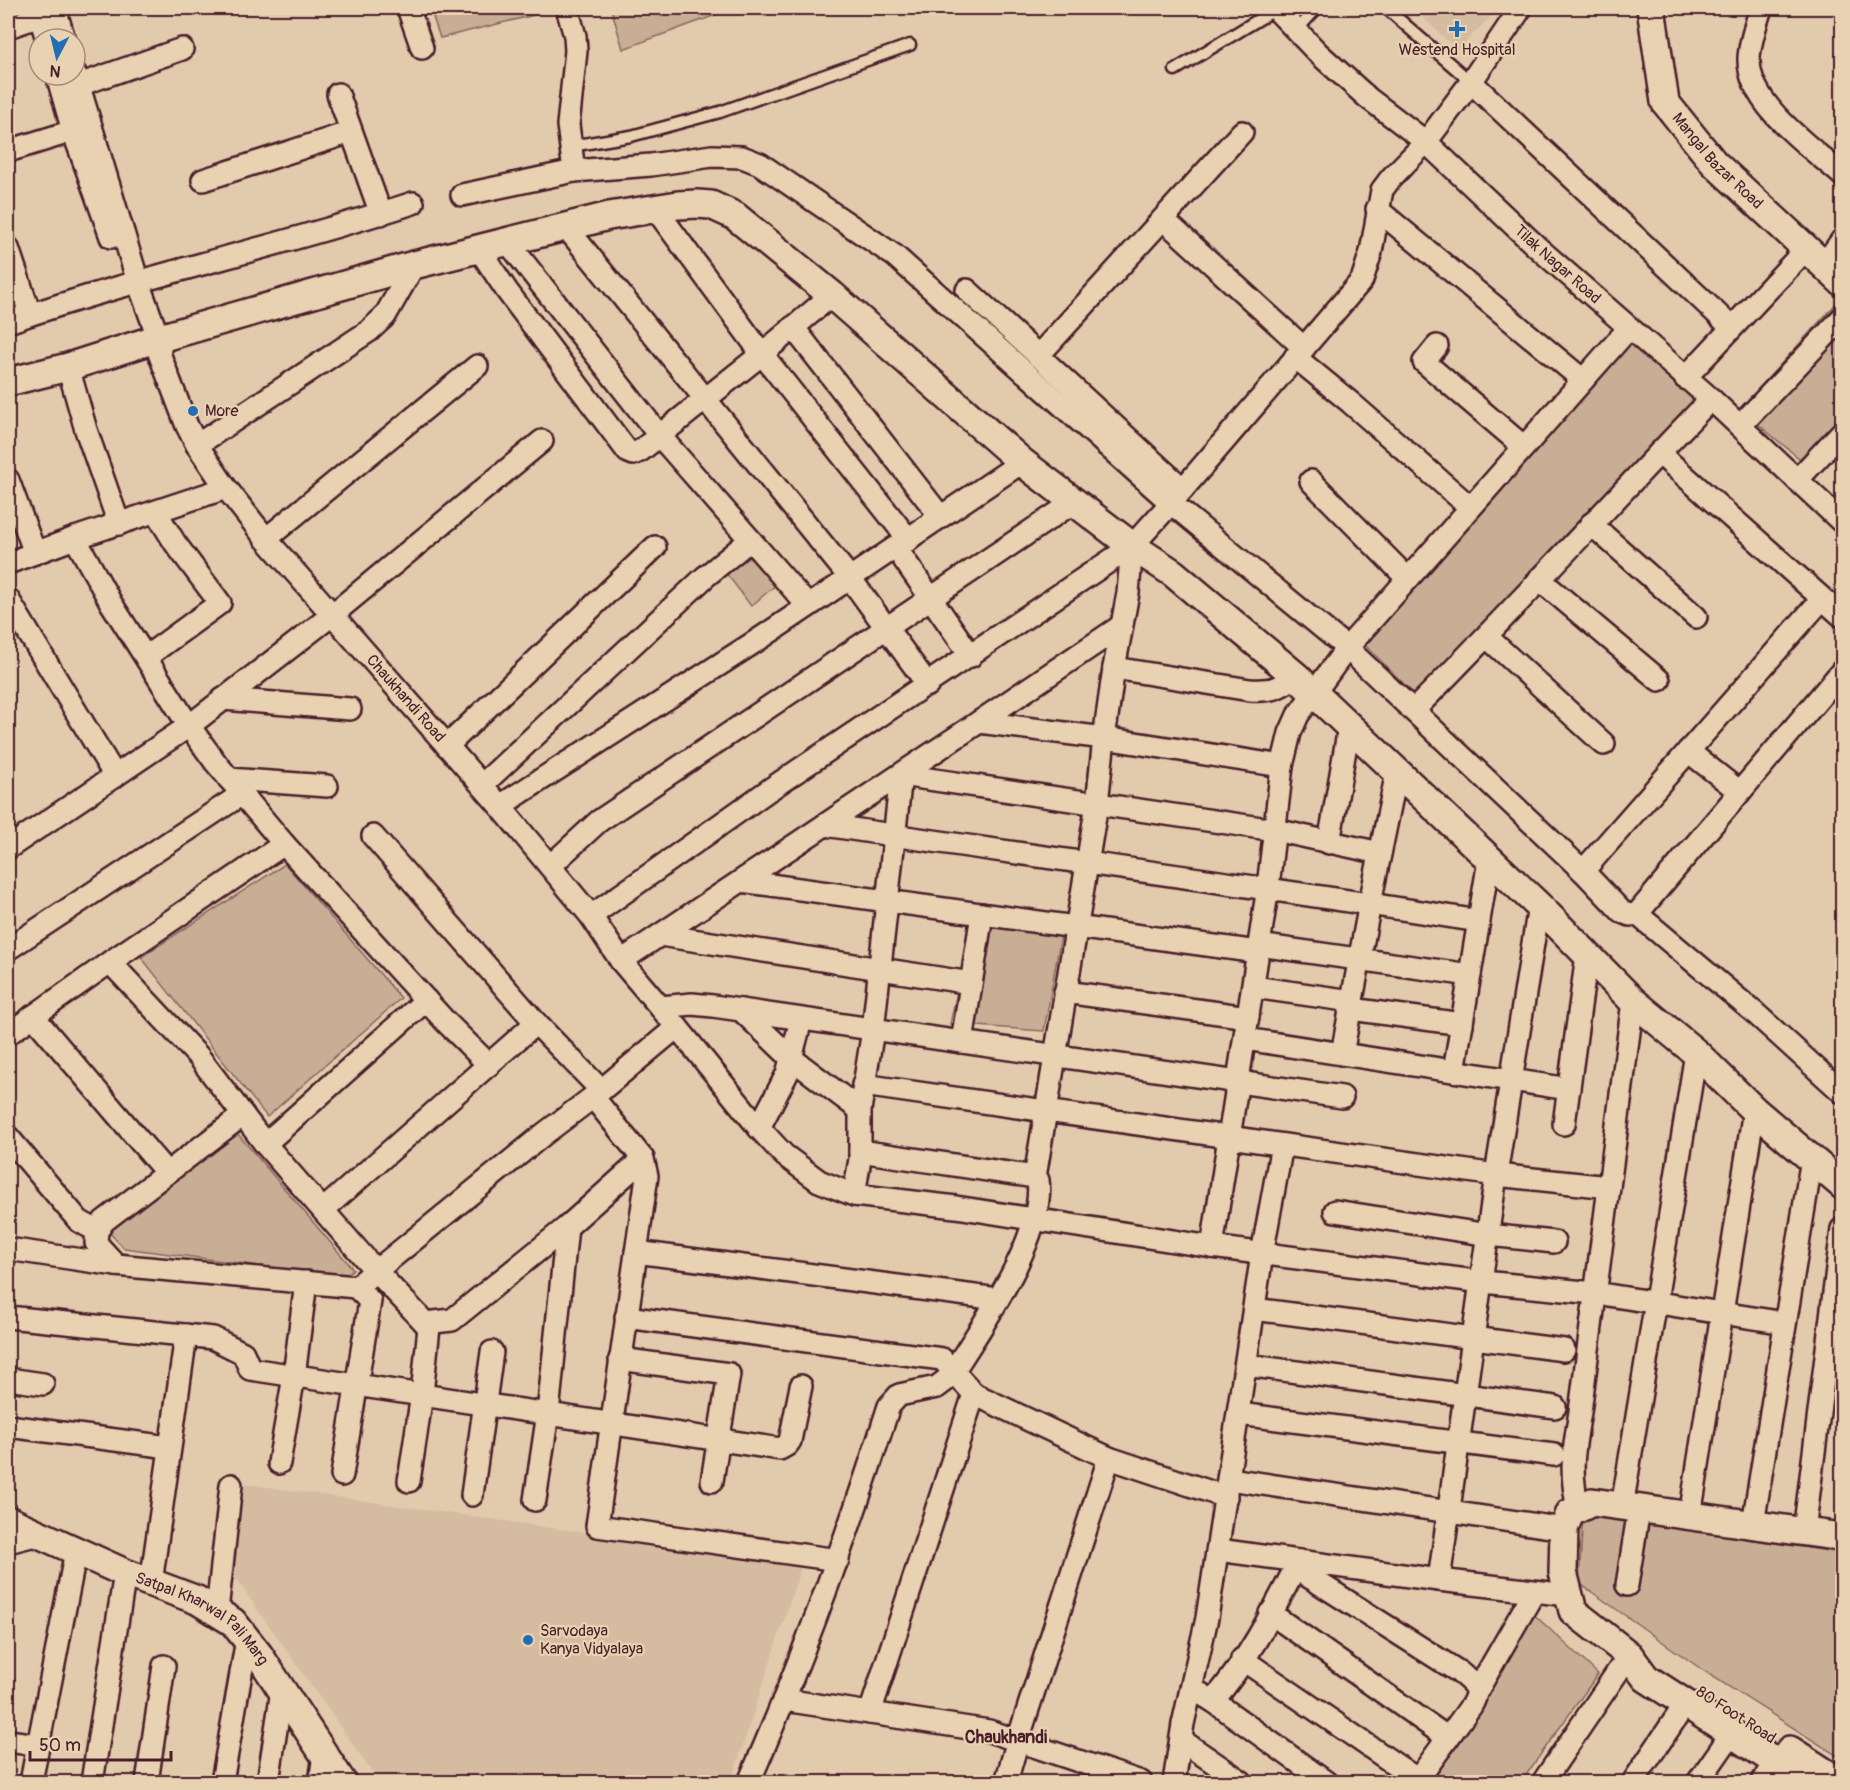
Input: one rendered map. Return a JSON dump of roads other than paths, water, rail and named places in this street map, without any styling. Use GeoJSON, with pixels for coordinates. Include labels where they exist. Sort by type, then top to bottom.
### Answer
{"type":"FeatureCollection","features":[{"type":"Feature","properties":{"kind":"street"},"geometry":{"type":"LineString","coordinates":[[408,8],[422,48]]}},
{"type":"Feature","properties":{"kind":"street"},"geometry":{"type":"LineString","coordinates":[[567,8],[576,51],[568,125],[574,171]]}},
{"type":"Feature","properties":{"kind":"street","name":"Tilak Nagar Road"},"geometry":{"type":"LineString","coordinates":[[1276,8],[1296,31],[1368,98],[1426,142],[1537,247],[1740,426],[1842,522]]}},
{"type":"Feature","properties":{"kind":"street"},"geometry":{"type":"LineString","coordinates":[[591,916],[769,790],[1132,546],[1362,280],[1371,252],[1382,190],[1426,142],[1471,82],[1521,8]]}},
{"type":"Feature","properties":{"kind":"street","name":"Mangal Bazar Road"},"geometry":{"type":"LineString","coordinates":[[1651,8],[1665,102],[1714,162],[1824,265]]}},
{"type":"Feature","properties":{"kind":"street"},"geometry":{"type":"LineString","coordinates":[[1761,8],[1749,59],[1758,95],[1774,115],[1842,175]]}},
{"type":"Feature","properties":{"kind":"street"},"geometry":{"type":"LineString","coordinates":[[8,27],[44,10]]}},
{"type":"Feature","properties":{"kind":"street"},"geometry":{"type":"LineString","coordinates":[[44,10],[46,27]]}},
{"type":"Feature","properties":{"kind":"street"},"geometry":{"type":"LineString","coordinates":[[44,10],[56,27]]}},
{"type":"Feature","properties":{"kind":"street"},"geometry":{"type":"LineString","coordinates":[[87,76],[182,49]]}},
{"type":"Feature","properties":{"kind":"street"},"geometry":{"type":"LineString","coordinates":[[1471,82],[1731,327]]}},
{"type":"Feature","properties":{"kind":"street"},"geometry":{"type":"LineString","coordinates":[[60,87],[73,131],[133,283]]}},
{"type":"Feature","properties":{"kind":"street"},"geometry":{"type":"LineString","coordinates":[[79,87],[133,283]]}},
{"type":"Feature","properties":{"kind":"street"},"geometry":{"type":"LineString","coordinates":[[338,94],[381,214]]}},
{"type":"Feature","properties":{"kind":"street"},"geometry":{"type":"LineString","coordinates":[[8,152],[73,131]]}},
{"type":"Feature","properties":{"kind":"street"},"geometry":{"type":"LineString","coordinates":[[203,180],[351,132]]}},
{"type":"Feature","properties":{"kind":"street"},"geometry":{"type":"LineString","coordinates":[[1038,356],[1242,132]]}},
{"type":"Feature","properties":{"kind":"street"},"geometry":{"type":"LineString","coordinates":[[462,195],[574,171],[651,165],[712,156],[742,157],[760,164],[895,256],[1177,496],[1347,648],[1583,871],[1622,912],[1630,915],[1637,914],[1842,671]]}},
{"type":"Feature","properties":{"kind":"street"},"geometry":{"type":"LineString","coordinates":[[8,322],[133,283],[413,203]]}},
{"type":"Feature","properties":{"kind":"street"},"geometry":{"type":"LineString","coordinates":[[8,382],[155,344],[414,265],[566,226],[655,208],[697,204],[723,210],[735,216],[832,295],[1022,462],[1132,546],[1173,573],[1305,685],[1539,906],[1633,1001],[1696,1053],[1754,1110],[1842,1185]]}},
{"type":"Feature","properties":{"kind":"street"},"geometry":{"type":"LineString","coordinates":[[655,208],[902,544],[931,598],[971,656]]}},
{"type":"Feature","properties":{"kind":"street"},"geometry":{"type":"LineString","coordinates":[[1377,209],[1583,380]]}},
{"type":"Feature","properties":{"kind":"street"},"geometry":{"type":"LineString","coordinates":[[1163,219],[1351,403],[1470,507]]}},
{"type":"Feature","properties":{"kind":"street"},"geometry":{"type":"LineString","coordinates":[[566,226],[850,578],[928,685]]}},
{"type":"Feature","properties":{"kind":"street"},"geometry":{"type":"LineString","coordinates":[[1685,378],[1731,327],[1824,265],[1842,240]]}},
{"type":"Feature","properties":{"kind":"street"},"geometry":{"type":"LineString","coordinates":[[507,241],[659,435],[808,606]]}},
{"type":"Feature","properties":{"kind":"street"},"geometry":{"type":"LineString","coordinates":[[8,248],[30,314]]}},
{"type":"Feature","properties":{"kind":"street"},"geometry":{"type":"LineString","coordinates":[[479,249],[507,291],[628,452],[636,453],[762,354],[832,295]]}},
{"type":"Feature","properties":{"kind":"street"},"geometry":{"type":"LineString","coordinates":[[197,446],[369,331],[385,316],[414,265]]}},
{"type":"Feature","properties":{"kind":"street","name":"Chaukhandi Road"},"geometry":{"type":"LineString","coordinates":[[133,283],[187,426],[197,446],[226,488],[266,539],[550,866],[591,916],[621,961],[759,1128],[784,1155],[819,1181],[854,1195],[1262,1254],[1483,1282],[1594,1293],[1785,1323]]}},
{"type":"Feature","properties":{"kind":"street"},"geometry":{"type":"LineString","coordinates":[[967,290],[1038,356],[1177,496]]}},
{"type":"Feature","properties":{"kind":"street"},"geometry":{"type":"LineString","coordinates":[[1740,426],[1842,318]]}},
{"type":"Feature","properties":{"kind":"street"},"geometry":{"type":"LineString","coordinates":[[793,327],[940,516]]}},
{"type":"Feature","properties":{"kind":"street"},"geometry":{"type":"LineString","coordinates":[[1114,668],[1258,690],[1305,685],[1347,648],[1629,328]]}},
{"type":"Feature","properties":{"kind":"street"},"geometry":{"type":"LineString","coordinates":[[1437,346],[1424,362],[1524,447]]}},
{"type":"Feature","properties":{"kind":"street"},"geometry":{"type":"LineString","coordinates":[[266,539],[477,366]]}},
{"type":"Feature","properties":{"kind":"street"},"geometry":{"type":"LineString","coordinates":[[68,367],[86,430],[119,524]]}},
{"type":"Feature","properties":{"kind":"street"},"geometry":{"type":"LineString","coordinates":[[1414,710],[1487,637],[1710,399]]}},
{"type":"Feature","properties":{"kind":"street"},"geometry":{"type":"LineString","coordinates":[[1797,480],[1842,432]]}},
{"type":"Feature","properties":{"kind":"street"},"geometry":{"type":"LineString","coordinates":[[8,848],[189,726],[332,615],[542,441]]}},
{"type":"Feature","properties":{"kind":"street"},"geometry":{"type":"LineString","coordinates":[[1659,453],[1842,616]]}},
{"type":"Feature","properties":{"kind":"street"},"geometry":{"type":"LineString","coordinates":[[500,806],[808,606],[1022,462]]}},
{"type":"Feature","properties":{"kind":"street"},"geometry":{"type":"LineString","coordinates":[[8,480],[35,553]]}},
{"type":"Feature","properties":{"kind":"street"},"geometry":{"type":"LineString","coordinates":[[1311,481],[1408,579]]}},
{"type":"Feature","properties":{"kind":"street"},"geometry":{"type":"LineString","coordinates":[[8,563],[75,538],[226,488]]}},
{"type":"Feature","properties":{"kind":"street"},"geometry":{"type":"LineString","coordinates":[[550,866],[599,820],[1074,502]]}},
{"type":"Feature","properties":{"kind":"street"},"geometry":{"type":"LineString","coordinates":[[146,657],[220,603],[156,512]]}},
{"type":"Feature","properties":{"kind":"street"},"geometry":{"type":"LineString","coordinates":[[1591,524],[1696,617]]}},
{"type":"Feature","properties":{"kind":"street"},"geometry":{"type":"LineString","coordinates":[[75,538],[111,603],[189,726],[236,786],[284,844],[426,1000],[489,1065]]}},
{"type":"Feature","properties":{"kind":"street"},"geometry":{"type":"LineString","coordinates":[[482,785],[705,577],[750,540]]}},
{"type":"Feature","properties":{"kind":"street"},"geometry":{"type":"LineString","coordinates":[[752,1782],[838,1560],[889,1406],[899,1395],[937,1388],[949,1378],[998,1299],[1020,1258],[1034,1220],[1038,1188],[1038,1180],[1035,1177],[1097,804],[1114,668],[1128,593],[1132,546]]}},
{"type":"Feature","properties":{"kind":"street"},"geometry":{"type":"LineString","coordinates":[[447,746],[655,548]]}},
{"type":"Feature","properties":{"kind":"street"},"geometry":{"type":"LineString","coordinates":[[1539,579],[1659,680]]}},
{"type":"Feature","properties":{"kind":"street"},"geometry":{"type":"LineString","coordinates":[[8,599],[115,776]]}},
{"type":"Feature","properties":{"kind":"street"},"geometry":{"type":"LineString","coordinates":[[1583,871],[1822,599]]}},
{"type":"Feature","properties":{"kind":"street"},"geometry":{"type":"LineString","coordinates":[[621,961],[1121,626]]}},
{"type":"Feature","properties":{"kind":"street"},"geometry":{"type":"LineString","coordinates":[[1487,637],[1604,744]]}},
{"type":"Feature","properties":{"kind":"street"},"geometry":{"type":"LineString","coordinates":[[1212,1247],[1268,887],[1282,766],[1305,685]]}},
{"type":"Feature","properties":{"kind":"street"},"geometry":{"type":"LineString","coordinates":[[223,699],[350,709]]}},
{"type":"Feature","properties":{"kind":"street"},"geometry":{"type":"LineString","coordinates":[[979,722],[1104,738],[1282,766]]}},
{"type":"Feature","properties":{"kind":"street"},"geometry":{"type":"LineString","coordinates":[[1329,843],[1349,727]]}},
{"type":"Feature","properties":{"kind":"street"},"geometry":{"type":"LineString","coordinates":[[1688,751],[1740,792]]}},
{"type":"Feature","properties":{"kind":"street"},"geometry":{"type":"LineString","coordinates":[[1342,1054],[1397,772]]}},
{"type":"Feature","properties":{"kind":"street"},"geometry":{"type":"LineString","coordinates":[[901,774],[1275,830],[1380,853]]}},
{"type":"Feature","properties":{"kind":"street"},"geometry":{"type":"LineString","coordinates":[[854,1195],[860,1151],[860,1110],[873,1030],[901,774]]}},
{"type":"Feature","properties":{"kind":"street"},"geometry":{"type":"LineString","coordinates":[[8,949],[236,786],[327,786]]}},
{"type":"Feature","properties":{"kind":"street"},"geometry":{"type":"LineString","coordinates":[[825,825],[1086,864],[1268,887],[1479,921]]}},
{"type":"Feature","properties":{"kind":"street"},"geometry":{"type":"LineString","coordinates":[[373,836],[597,1094],[643,1159],[647,1176],[597,1526],[838,1560]]}},
{"type":"Feature","properties":{"kind":"street"},"geometry":{"type":"LineString","coordinates":[[8,1034],[284,844]]}},
{"type":"Feature","properties":{"kind":"street"},"geometry":{"type":"LineString","coordinates":[[1454,1071],[1489,860]]}},
{"type":"Feature","properties":{"kind":"street"},"geometry":{"type":"LineString","coordinates":[[741,881],[1076,927],[1470,975]]}},
{"type":"Feature","properties":{"kind":"street"},"geometry":{"type":"LineString","coordinates":[[1439,1581],[1483,1282],[1496,1175],[1539,906]]}},
{"type":"Feature","properties":{"kind":"street"},"geometry":{"type":"LineString","coordinates":[[962,1042],[982,914]]}},
{"type":"Feature","properties":{"kind":"street"},"geometry":{"type":"LineString","coordinates":[[1637,914],[1755,1013],[1842,1092]]}},
{"type":"Feature","properties":{"kind":"street"},"geometry":{"type":"LineString","coordinates":[[660,935],[971,983]]}},
{"type":"Feature","properties":{"kind":"street"},"geometry":{"type":"LineString","coordinates":[[1564,1124],[1587,955]]}},
{"type":"Feature","properties":{"kind":"street"},"geometry":{"type":"LineString","coordinates":[[110,962],[199,1057],[265,1144],[376,1271],[429,1327],[409,1480]]}},
{"type":"Feature","properties":{"kind":"street"},"geometry":{"type":"LineString","coordinates":[[1253,987],[1462,1024]]}},
{"type":"Feature","properties":{"kind":"street"},"geometry":{"type":"LineString","coordinates":[[1065,992],[1248,1017]]}},
{"type":"Feature","properties":{"kind":"street"},"geometry":{"type":"LineString","coordinates":[[265,1144],[426,1000]]}},
{"type":"Feature","properties":{"kind":"street"},"geometry":{"type":"LineString","coordinates":[[1218,1550],[1297,1564],[1534,1592],[1570,1603],[1563,1572],[1571,1519],[1572,1459],[1633,1001]]}},
{"type":"Feature","properties":{"kind":"street"},"geometry":{"type":"LineString","coordinates":[[661,1007],[692,1004],[741,1010],[1342,1097]]}},
{"type":"Feature","properties":{"kind":"street"},"geometry":{"type":"LineString","coordinates":[[741,1010],[791,1058],[860,1110]]}},
{"type":"Feature","properties":{"kind":"street"},"geometry":{"type":"LineString","coordinates":[[33,1016],[166,1172]]}},
{"type":"Feature","properties":{"kind":"street"},"geometry":{"type":"LineString","coordinates":[[759,1128],[787,1074],[801,1020]]}},
{"type":"Feature","properties":{"kind":"street"},"geometry":{"type":"LineString","coordinates":[[323,1210],[536,1023]]}},
{"type":"Feature","properties":{"kind":"street"},"geometry":{"type":"LineString","coordinates":[[356,1287],[677,1027]]}},
{"type":"Feature","properties":{"kind":"street"},"geometry":{"type":"LineString","coordinates":[[1245,1040],[1569,1089]]}},
{"type":"Feature","properties":{"kind":"street"},"geometry":{"type":"LineString","coordinates":[[1627,1585],[1630,1508],[1663,1255],[1696,1053]]}},
{"type":"Feature","properties":{"kind":"street"},"geometry":{"type":"LineString","coordinates":[[863,1085],[1496,1175],[1609,1187]]}},
{"type":"Feature","properties":{"kind":"street"},"geometry":{"type":"LineString","coordinates":[[1690,1516],[1754,1110]]}},
{"type":"Feature","properties":{"kind":"street"},"geometry":{"type":"LineString","coordinates":[[116,1264],[96,1242],[97,1231],[104,1221],[243,1115]]}},
{"type":"Feature","properties":{"kind":"street"},"geometry":{"type":"LineString","coordinates":[[8,1137],[79,1221],[97,1231]]}},
{"type":"Feature","properties":{"kind":"street"},"geometry":{"type":"LineString","coordinates":[[1173,1782],[1207,1618],[1262,1254],[1282,1145]]}},
{"type":"Feature","properties":{"kind":"street"},"geometry":{"type":"LineString","coordinates":[[860,1151],[1035,1177]]}},
{"type":"Feature","properties":{"kind":"street"},"geometry":{"type":"LineString","coordinates":[[1753,1524],[1812,1158]]}},
{"type":"Feature","properties":{"kind":"street"},"geometry":{"type":"LineString","coordinates":[[425,1323],[452,1320],[567,1227],[643,1159]]}},
{"type":"Feature","properties":{"kind":"street"},"geometry":{"type":"LineString","coordinates":[[1335,1211],[1489,1235],[1554,1242]]}},
{"type":"Feature","properties":{"kind":"street"},"geometry":{"type":"LineString","coordinates":[[535,1500],[548,1413],[567,1227]]}},
{"type":"Feature","properties":{"kind":"street"},"geometry":{"type":"LineString","coordinates":[[1804,1532],[1842,1229]]}},
{"type":"Feature","properties":{"kind":"street"},"geometry":{"type":"LineString","coordinates":[[8,1250],[116,1264],[356,1287],[370,1301],[342,1475]]}},
{"type":"Feature","properties":{"kind":"street"},"geometry":{"type":"LineString","coordinates":[[636,1252],[998,1299]]}},
{"type":"Feature","properties":{"kind":"street"},"geometry":{"type":"LineString","coordinates":[[279,1463],[294,1376],[306,1282]]}},
{"type":"Feature","properties":{"kind":"street"},"geometry":{"type":"LineString","coordinates":[[1254,1309],[1564,1350]]}},
{"type":"Feature","properties":{"kind":"street"},"geometry":{"type":"LineString","coordinates":[[8,1317],[213,1338],[243,1353],[250,1369],[780,1449],[787,1446],[801,1386]]}},
{"type":"Feature","properties":{"kind":"street"},"geometry":{"type":"LineString","coordinates":[[626,1317],[942,1359],[974,1394],[1109,1458],[1228,1488],[1450,1512],[1571,1519],[1592,1502],[1842,1537]]}},
{"type":"Feature","properties":{"kind":"street"},"geometry":{"type":"LineString","coordinates":[[151,1582],[186,1335]]}},
{"type":"Feature","properties":{"kind":"street"},"geometry":{"type":"LineString","coordinates":[[472,1495],[492,1352]]}},
{"type":"Feature","properties":{"kind":"street"},"geometry":{"type":"LineString","coordinates":[[620,1359],[729,1374],[712,1481]]}},
{"type":"Feature","properties":{"kind":"street"},"geometry":{"type":"LineString","coordinates":[[1246,1365],[1555,1407]]}},
{"type":"Feature","properties":{"kind":"street"},"geometry":{"type":"LineString","coordinates":[[8,1379],[43,1383]]}},
{"type":"Feature","properties":{"kind":"street"},"geometry":{"type":"LineString","coordinates":[[870,1713],[974,1394]]}},
{"type":"Feature","properties":{"kind":"street"},"geometry":{"type":"LineString","coordinates":[[1239,1414],[1554,1455]]}},
{"type":"Feature","properties":{"kind":"street"},"geometry":{"type":"LineString","coordinates":[[8,1426],[169,1447]]}},
{"type":"Feature","properties":{"kind":"street"},"geometry":{"type":"LineString","coordinates":[[1006,1782],[1109,1458]]}},
{"type":"Feature","properties":{"kind":"street"},"geometry":{"type":"LineString","coordinates":[[217,1611],[231,1485]]}},
{"type":"Feature","properties":{"kind":"street","name":"Satpal Kharwal Pali Marg"},"geometry":{"type":"LineString","coordinates":[[8,1520],[125,1573],[197,1600],[233,1622],[282,1690],[342,1782]]}},
{"type":"Feature","properties":{"kind":"street"},"geometry":{"type":"LineString","coordinates":[[8,1542],[39,1534]]}},
{"type":"Feature","properties":{"kind":"street"},"geometry":{"type":"LineString","coordinates":[[31,1782],[76,1551]]}},
{"type":"Feature","properties":{"kind":"street"},"geometry":{"type":"LineString","coordinates":[[1213,1701],[1242,1659],[1297,1564]]}},
{"type":"Feature","properties":{"kind":"street"},"geometry":{"type":"LineString","coordinates":[[1297,1564],[1459,1672],[1472,1683],[1477,1691]]}},
{"type":"Feature","properties":{"kind":"street"},"geometry":{"type":"LineString","coordinates":[[92,1782],[125,1573]]}},
{"type":"Feature","properties":{"kind":"street"},"geometry":{"type":"LineString","coordinates":[[1242,1659],[1417,1781],[1476,1698],[1477,1691],[1534,1592]]}},
{"type":"Feature","properties":{"kind":"street","name":"80 Foot Road"},"geometry":{"type":"LineString","coordinates":[[1570,1603],[1629,1655],[1646,1678],[1732,1733],[1769,1772],[1807,1782]]}},
{"type":"Feature","properties":{"kind":"street"},"geometry":{"type":"LineString","coordinates":[[1270,1613],[1448,1738]]}},
{"type":"Feature","properties":{"kind":"street"},"geometry":{"type":"LineString","coordinates":[[222,1782],[247,1639]]}},
{"type":"Feature","properties":{"kind":"street"},"geometry":{"type":"LineString","coordinates":[[1543,1782],[1629,1655]]}},
{"type":"Feature","properties":{"kind":"street","name":"80 Foot Road"},"geometry":{"type":"LineString","coordinates":[[1629,1655],[1657,1664],[1840,1782]]}},
{"type":"Feature","properties":{"kind":"street"},"geometry":{"type":"LineString","coordinates":[[147,1782],[164,1666]]}},
{"type":"Feature","properties":{"kind":"street"},"geometry":{"type":"LineString","coordinates":[[1191,1688],[1213,1701],[1326,1782]]}},
{"type":"Feature","properties":{"kind":"street"},"geometry":{"type":"LineString","coordinates":[[268,1782],[282,1690]]}},
{"type":"Feature","properties":{"kind":"street"},"geometry":{"type":"LineString","coordinates":[[784,1700],[979,1729],[1141,1782]]}},
{"type":"Feature","properties":{"kind":"street"},"geometry":{"type":"LineString","coordinates":[[1634,1782],[1686,1703]]}},
{"type":"Feature","properties":{"kind":"street"},"geometry":{"type":"LineString","coordinates":[[1698,1782],[1732,1733]]}},
{"type":"Feature","properties":{"kind":"street"},"geometry":{"type":"LineString","coordinates":[[1181,1740],[1242,1782]]}},
{"type":"Feature","properties":{"kind":"street"},"geometry":{"type":"LineString","coordinates":[[8,1741],[38,1745]]}},
{"type":"Feature","properties":{"kind":"street"},"geometry":{"type":"LineString","coordinates":[[320,1782],[324,1755]]}},
{"type":"Feature","properties":{"kind":"lane"},"geometry":{"type":"LineString","coordinates":[[1175,70],[1276,8]]}},
{"type":"Feature","properties":{"kind":"lane"},"geometry":{"type":"LineString","coordinates":[[1296,31],[1317,8]]}},
{"type":"Feature","properties":{"kind":"lane"},"geometry":{"type":"LineString","coordinates":[[1386,8],[1471,82]]}},
{"type":"Feature","properties":{"kind":"lane"},"geometry":{"type":"LineString","coordinates":[[571,146],[631,136],[720,112],[910,45]]}},
{"type":"Feature","properties":{"kind":"place","name":"Westend Hospital"},"geometry":{"type":"Point","coordinates":[1457,29]}},
{"type":"Feature","properties":{"kind":"place","name":"More"},"geometry":{"type":"Point","coordinates":[193,411]}},
{"type":"Feature","properties":{"kind":"place","name":"Sarvodaya Kanya Vidyalaya"},"geometry":{"type":"Point","coordinates":[528,1640]}},
{"type":"Feature","properties":{"kind":"district","name":"Chaukhandi"},"geometry":{"type":"Point","coordinates":[1006,1737]}}]}
